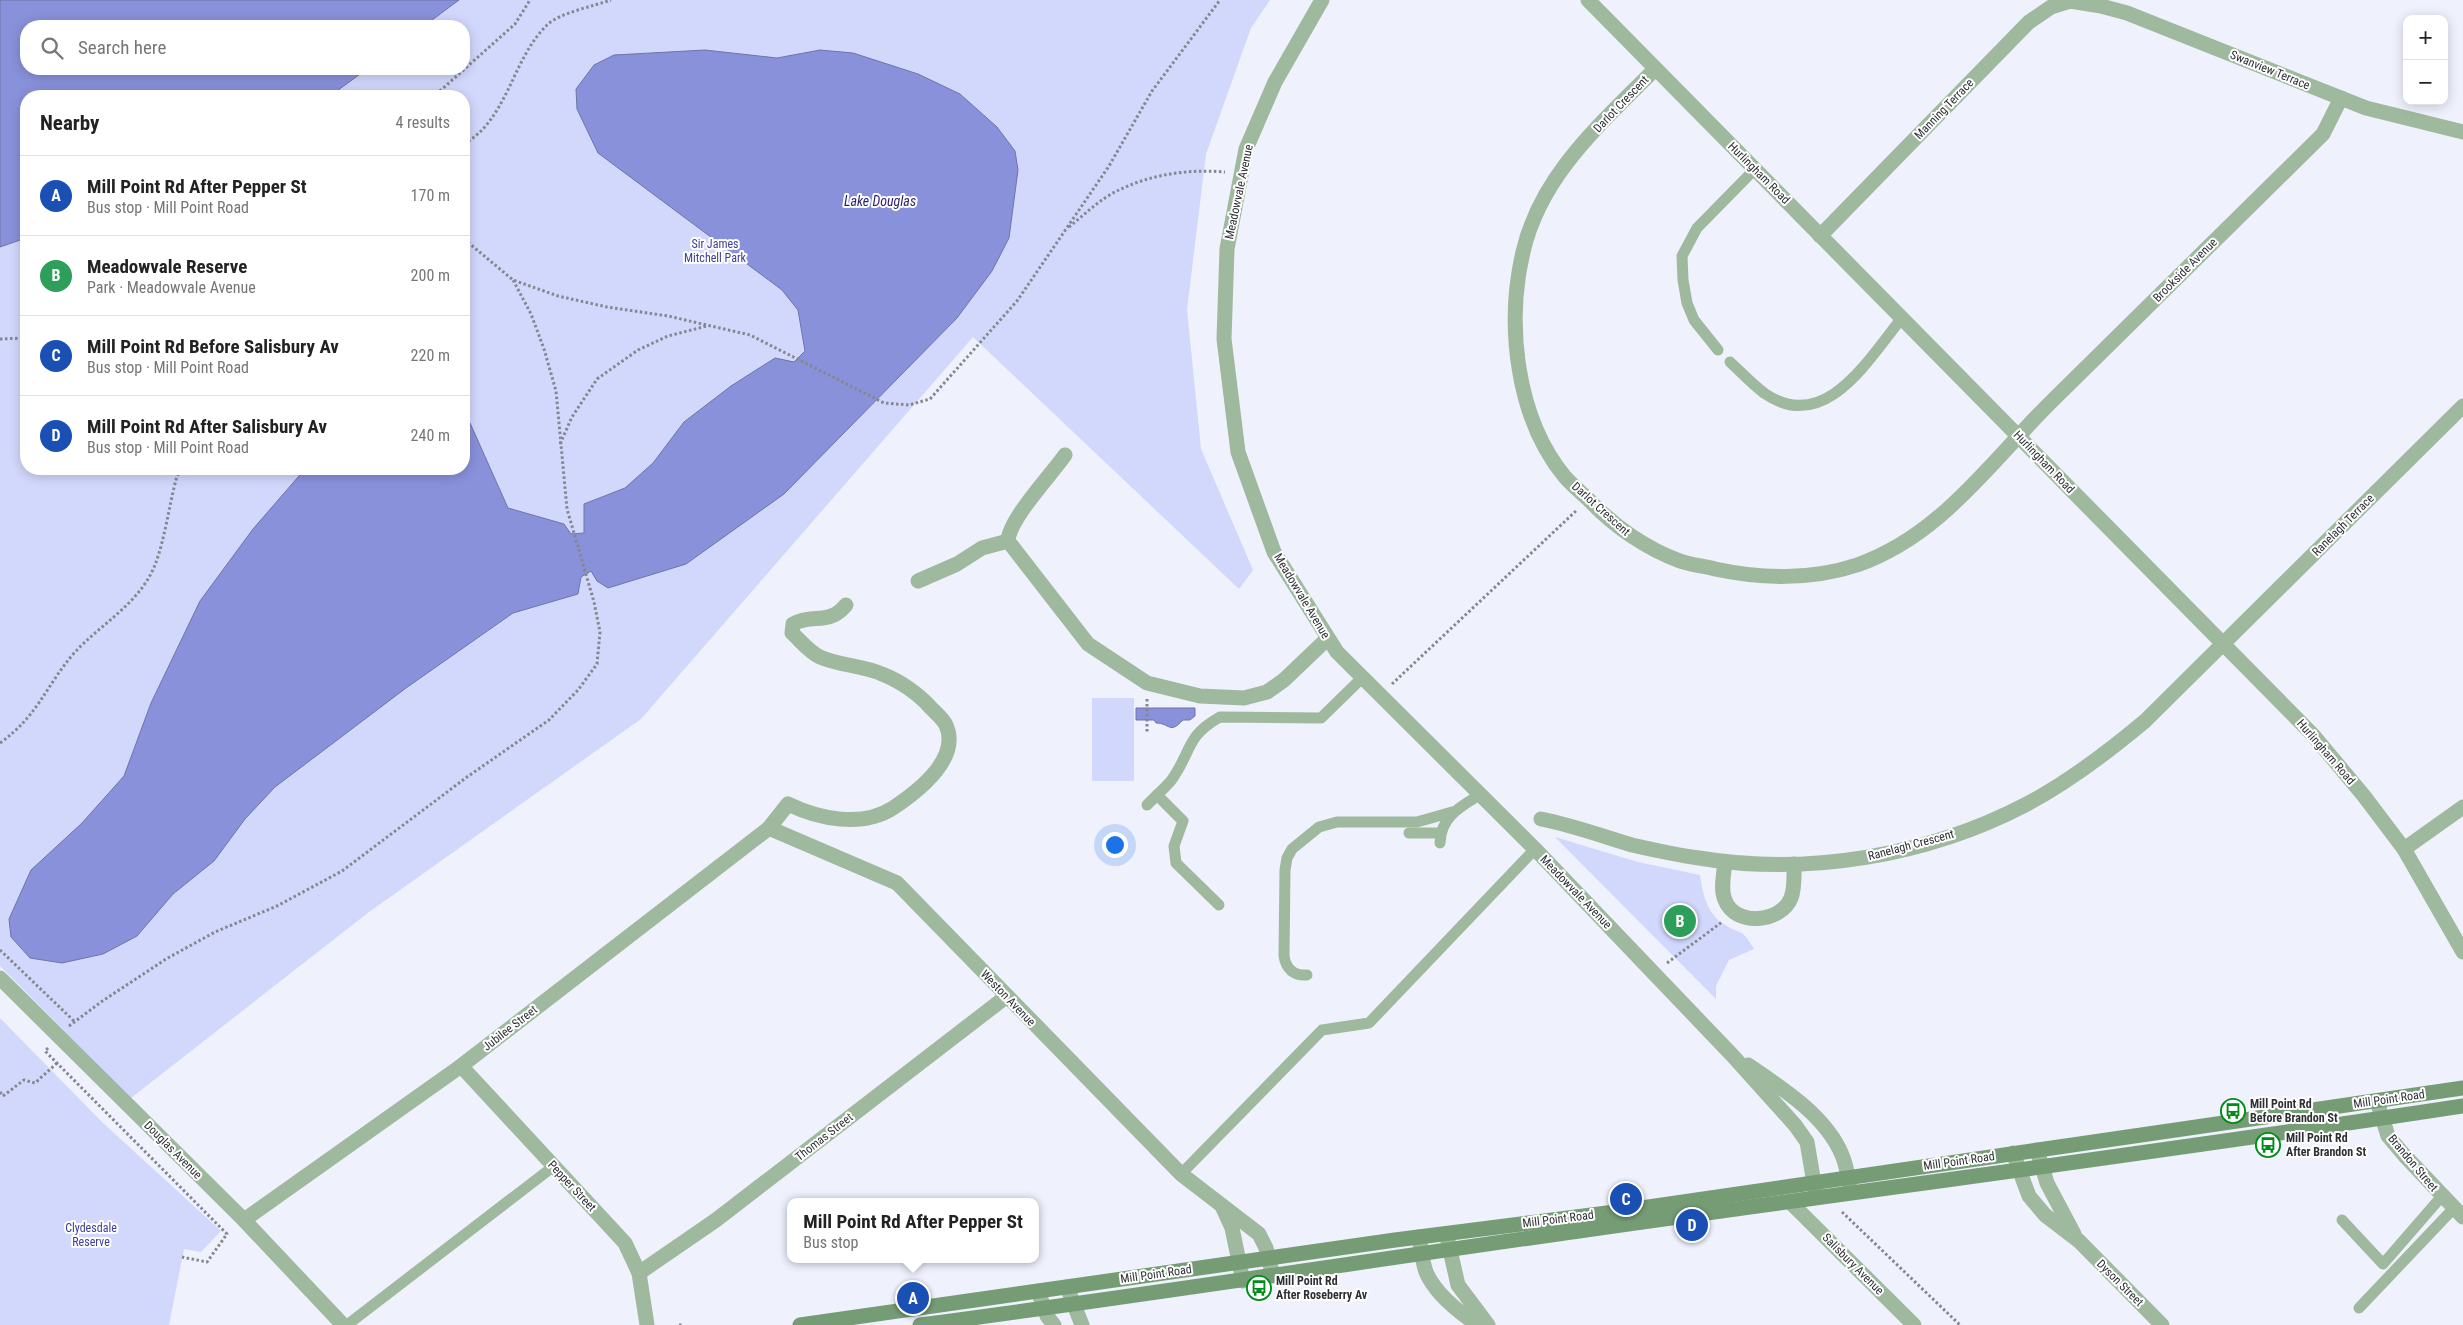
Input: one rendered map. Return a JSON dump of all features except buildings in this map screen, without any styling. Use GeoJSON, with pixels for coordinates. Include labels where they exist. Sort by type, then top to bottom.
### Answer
{"type":"FeatureCollection","features":[{"type":"Feature","properties":{"kind":"main road","name":"Mill Point Road"},"geometry":{"type":"LineString","coordinates":[[800,1325],[1446,1233],[1607,1213],[2463,1088]]}},
{"type":"Feature","properties":{"kind":"main road","name":"Mill Point Road"},"geometry":{"type":"LineString","coordinates":[[920,1325],[1073,1305],[2463,1106]]}},
{"type":"Feature","properties":{"kind":"street","name":"Meadowvale Avenue"},"geometry":{"type":"LineString","coordinates":[[1322,0],[1275,82],[1246,149],[1227,249],[1224,339],[1238,452],[1274,552],[1327,639],[1535,849],[1732,1055],[1795,1125],[1807,1142],[1817,1199]]}},
{"type":"Feature","properties":{"kind":"street","name":"Hurlingham Road"},"geometry":{"type":"LineString","coordinates":[[1588,0],[2312,735],[2364,796],[2404,849],[2463,952]]}},
{"type":"Feature","properties":{"kind":"street","name":"Manning Terrace"},"geometry":{"type":"LineString","coordinates":[[1820,236],[2029,22],[2051,7],[2070,1],[2078,1]]}},
{"type":"Feature","properties":{"kind":"street","name":"Swanview Terrace"},"geometry":{"type":"LineString","coordinates":[[2078,1],[2126,13],[2378,112],[2463,132]]}},
{"type":"Feature","properties":{"kind":"street","name":"Darlot Crescent"},"geometry":{"type":"LineString","coordinates":[[1656,68],[1556,175],[1536,214],[1523,250],[1515,298],[1516,346],[1524,393],[1540,436],[1559,468],[1588,500],[1632,538],[1680,561],[1744,575],[1801,576],[1856,565],[1905,542],[1949,510],[2019,436]]}},
{"type":"Feature","properties":{"kind":"street","name":"Brookside Avenue"},"geometry":{"type":"LineString","coordinates":[[2019,436],[2323,134],[2341,98]]}},
{"type":"Feature","properties":{"kind":"street","name":"Ranelagh Terrace"},"geometry":{"type":"LineString","coordinates":[[2224,645],[2463,406]]}},
{"type":"Feature","properties":{"kind":"street"},"geometry":{"type":"LineString","coordinates":[[1065,455],[1016,520],[1009,533],[1008,541],[1088,644],[1146,684],[1200,696],[1244,698],[1267,692],[1284,680],[1327,639]]}},
{"type":"Feature","properties":{"kind":"street"},"geometry":{"type":"LineString","coordinates":[[918,581],[951,568],[982,548],[1008,541]]}},
{"type":"Feature","properties":{"kind":"street","name":"Jubilee Street"},"geometry":{"type":"LineString","coordinates":[[244,1220],[461,1066],[769,828],[788,804],[810,814],[857,820],[892,809],[940,769],[947,754],[949,738],[946,725],[921,696],[883,674],[855,665],[836,664],[818,657],[792,633],[793,624],[800,620],[826,619],[841,611],[846,604]]}},
{"type":"Feature","properties":{"kind":"street","name":"Ranelagh Crescent"},"geometry":{"type":"LineString","coordinates":[[1541,819],[1561,822],[1632,844],[1725,862],[1794,864],[1860,858],[1900,850],[1986,822],[2024,806],[2088,766],[2145,721],[2224,645]]}},
{"type":"Feature","properties":{"kind":"street"},"geometry":{"type":"LineString","coordinates":[[2404,849],[2463,807]]}},
{"type":"Feature","properties":{"kind":"street","name":"Weston Avenue"},"geometry":{"type":"LineString","coordinates":[[769,828],[897,883],[1181,1174],[1259,1234],[1269,1258],[1273,1276]]}},
{"type":"Feature","properties":{"kind":"street"},"geometry":{"type":"LineString","coordinates":[[1725,862],[1722,883],[1725,900],[1735,913],[1743,918],[1759,919],[1780,911],[1790,899],[1794,864]]}},
{"type":"Feature","properties":{"kind":"street","name":"Douglas Avenue"},"geometry":{"type":"LineString","coordinates":[[0,978],[244,1220],[343,1325]]}},
{"type":"Feature","properties":{"kind":"street","name":"Thomas Street"},"geometry":{"type":"LineString","coordinates":[[639,1273],[716,1220],[1007,996]]}},
{"type":"Feature","properties":{"kind":"street","name":"Meadowvale Avenue"},"geometry":{"type":"LineString","coordinates":[[1732,1055],[1776,1084],[1810,1113],[1832,1137],[1842,1156],[1851,1194]]}},
{"type":"Feature","properties":{"kind":"street","name":"Pepper Street"},"geometry":{"type":"LineString","coordinates":[[461,1066],[625,1244],[639,1273],[647,1325]]}},
{"type":"Feature","properties":{"kind":"street","name":"Brandon Street"},"geometry":{"type":"LineString","coordinates":[[2377,1101],[2388,1136],[2404,1156],[2458,1212]]}},
{"type":"Feature","properties":{"kind":"street","name":"Dyson Street"},"geometry":{"type":"LineString","coordinates":[[2037,1150],[2060,1210],[2079,1241]]}},
{"type":"Feature","properties":{"kind":"street","name":"Dyson Street"},"geometry":{"type":"LineString","coordinates":[[2013,1153],[2029,1196],[2045,1215],[2079,1241],[2162,1325]]}},
{"type":"Feature","properties":{"kind":"street","name":"Salisbury Avenue"},"geometry":{"type":"LineString","coordinates":[[1791,1202],[1914,1325]]}},
{"type":"Feature","properties":{"kind":"street","name":"Weston Avenue"},"geometry":{"type":"LineString","coordinates":[[1222,1206],[1232,1228],[1243,1280]]}},
{"type":"Feature","properties":{"kind":"street"},"geometry":{"type":"LineString","coordinates":[[1446,1233],[1458,1285],[1488,1325]]}},
{"type":"Feature","properties":{"kind":"street"},"geometry":{"type":"LineString","coordinates":[[1419,1237],[1426,1272],[1434,1286],[1466,1317],[1478,1325]]}},
{"type":"Feature","properties":{"kind":"street"},"geometry":{"type":"LineString","coordinates":[[1067,1287],[1082,1325]]}},
{"type":"Feature","properties":{"kind":"street"},"geometry":{"type":"LineString","coordinates":[[1038,1291],[1047,1316],[1054,1325]]}},
{"type":"Feature","properties":{"kind":"lane"},"geometry":{"type":"LineString","coordinates":[[1718,350],[1694,320],[1687,303],[1683,280],[1682,256],[1697,228],[1755,169]]}},
{"type":"Feature","properties":{"kind":"lane"},"geometry":{"type":"LineString","coordinates":[[1730,362],[1764,393],[1783,402],[1803,406],[1823,401],[1847,385],[1902,318]]}},
{"type":"Feature","properties":{"kind":"lane"},"geometry":{"type":"LineString","coordinates":[[1146,806],[1173,779],[1189,744],[1208,724],[1220,717],[1233,716],[1321,718],[1363,677]]}},
{"type":"Feature","properties":{"kind":"lane"},"geometry":{"type":"LineString","coordinates":[[1308,975],[1291,971],[1285,962],[1288,922],[1285,870],[1287,858],[1292,849],[1313,830],[1337,822],[1417,822],[1452,812],[1481,794]]}},
{"type":"Feature","properties":{"kind":"lane"},"geometry":{"type":"LineString","coordinates":[[1157,795],[1183,821],[1174,846],[1176,863],[1219,906]]}},
{"type":"Feature","properties":{"kind":"lane"},"geometry":{"type":"LineString","coordinates":[[1409,833],[1440,838],[1452,812]]}},
{"type":"Feature","properties":{"kind":"lane"},"geometry":{"type":"LineString","coordinates":[[1181,1174],[1322,1030],[1369,1023],[1535,849]]}},
{"type":"Feature","properties":{"kind":"lane"},"geometry":{"type":"LineString","coordinates":[[347,1325],[554,1166]]}},
{"type":"Feature","properties":{"kind":"lane"},"geometry":{"type":"LineString","coordinates":[[2342,1220],[2383,1264],[2442,1196]]}},
{"type":"Feature","properties":{"kind":"lane"},"geometry":{"type":"LineString","coordinates":[[2359,1308],[2458,1212]]}},
{"type":"Feature","properties":{"kind":"path"},"geometry":{"type":"LineString","coordinates":[[470,64],[515,24],[530,0]]}},
{"type":"Feature","properties":{"kind":"path"},"geometry":{"type":"LineString","coordinates":[[470,140],[492,118],[536,38],[548,24],[611,0]]}},
{"type":"Feature","properties":{"kind":"path"},"geometry":{"type":"LineString","coordinates":[[470,244],[513,280],[558,296],[709,325],[750,335],[884,403],[909,405],[930,399],[1017,301],[1109,166],[1152,91],[1220,0]]}},
{"type":"Feature","properties":{"kind":"path"},"geometry":{"type":"LineString","coordinates":[[441,90],[458,75]]}},
{"type":"Feature","properties":{"kind":"path"},"geometry":{"type":"LineString","coordinates":[[1066,228],[1117,190],[1157,176],[1204,170],[1242,174]]}},
{"type":"Feature","properties":{"kind":"path"},"geometry":{"type":"LineString","coordinates":[[182,1257],[207,1262],[227,1234],[45,1051],[74,1021],[125,986],[190,946],[215,932],[277,906],[342,871],[467,777],[549,720],[578,690],[596,664],[600,632],[567,509],[556,391],[544,349],[531,314],[513,280]]}},
{"type":"Feature","properties":{"kind":"path"},"geometry":{"type":"LineString","coordinates":[[560,445],[572,417],[596,379],[638,350],[668,336],[709,325]]}},
{"type":"Feature","properties":{"kind":"path"},"geometry":{"type":"LineString","coordinates":[[0,339],[20,338]]}},
{"type":"Feature","properties":{"kind":"path"},"geometry":{"type":"LineString","coordinates":[[0,743],[22,725],[36,710],[75,652],[124,607],[144,584],[155,566],[178,475]]}},
{"type":"Feature","properties":{"kind":"path"},"geometry":{"type":"LineString","coordinates":[[1381,695],[1588,500]]}},
{"type":"Feature","properties":{"kind":"path"},"geometry":{"type":"LineString","coordinates":[[1146,705],[1146,732]]}},
{"type":"Feature","properties":{"kind":"path"},"geometry":{"type":"LineString","coordinates":[[1654,973],[1735,913]]}},
{"type":"Feature","properties":{"kind":"path"},"geometry":{"type":"LineString","coordinates":[[0,950],[74,1021]]}},
{"type":"Feature","properties":{"kind":"path"},"geometry":{"type":"LineString","coordinates":[[0,1092],[4,1096],[24,1080],[35,1083],[57,1063]]}},
{"type":"Feature","properties":{"kind":"path"},"geometry":{"type":"LineString","coordinates":[[1842,1212],[1960,1325]]}},
{"type":"Feature","properties":{"kind":"green space","name":"Sir James Mitchell Park"},"geometry":{"type":"Polygon","coordinates":[[[459,0],[1270,0],[1251,28],[1206,154],[1187,310],[1201,449],[1253,570],[1239,589],[973,337],[641,719],[369,912],[131,1098],[0,966],[0,247],[20,240],[20,475],[470,475],[470,90],[338,90],[359,75],[470,75],[470,20],[432,20],[459,0]]]}},
{"type":"Feature","properties":{"kind":"green space"},"geometry":{"type":"Polygon","coordinates":[[[1092,698],[1134,698],[1134,781],[1092,781],[1092,698]]]}},
{"type":"Feature","properties":{"kind":"green space"},"geometry":{"type":"Polygon","coordinates":[[[1555,837],[1638,862],[1700,875],[1704,897],[1710,910],[1719,921],[1744,935],[1754,949],[1729,960],[1716,986],[1716,999],[1555,837]]]}},
{"type":"Feature","properties":{"kind":"green space","name":"Clydesdale Reserve"},"geometry":{"type":"Polygon","coordinates":[[[0,1018],[102,1122],[221,1231],[201,1252],[184,1249],[169,1325],[0,1325],[0,1018]]]}},
{"type":"Feature","properties":{"kind":"water"},"geometry":{"type":"Polygon","coordinates":[[[0,0],[459,0],[432,20],[20,20],[20,75],[359,75],[338,90],[20,90],[20,240],[0,247],[0,0]]]}},
{"type":"Feature","properties":{"kind":"water","name":"Lake Douglas"},"geometry":{"type":"Polygon","coordinates":[[[705,50],[777,58],[820,50],[853,53],[918,74],[960,94],[997,127],[1015,151],[1018,170],[1009,238],[992,271],[957,318],[784,494],[686,564],[608,588],[597,581],[591,571],[581,577],[578,594],[513,613],[406,688],[275,787],[245,819],[214,861],[173,894],[137,936],[103,954],[62,963],[30,958],[11,937],[9,919],[31,870],[82,823],[124,776],[151,703],[200,601],[253,529],[300,475],[470,475],[470,423],[508,508],[564,524],[571,534],[584,533],[584,504],[625,488],[653,463],[684,422],[731,386],[775,358],[794,362],[805,351],[798,310],[782,290],[598,153],[577,109],[576,89],[594,65],[614,55],[705,50]]]}},
{"type":"Feature","properties":{"kind":"water"},"geometry":{"type":"Polygon","coordinates":[[[1136,708],[1195,708],[1195,716],[1190,720],[1183,720],[1172,728],[1156,723],[1154,720],[1136,720],[1136,708]]]}},
{"type":"Feature","properties":{"kind":"place","name":"Meadowvale Reserve"},"geometry":{"type":"Point","coordinates":[1680,921]}},
{"type":"Feature","properties":{"kind":"place","name":"Mill Point Rd Before Brandon St"},"geometry":{"type":"Point","coordinates":[2233,1111]}},
{"type":"Feature","properties":{"kind":"place","name":"Mill Point Rd After Brandon St"},"geometry":{"type":"Point","coordinates":[2268,1145]}},
{"type":"Feature","properties":{"kind":"place","name":"Mill Point Rd Before Salisbury Av"},"geometry":{"type":"Point","coordinates":[1626,1199]}},
{"type":"Feature","properties":{"kind":"place","name":"Mill Point Rd After Salisbury Av"},"geometry":{"type":"Point","coordinates":[1692,1225]}},
{"type":"Feature","properties":{"kind":"place","name":"Mill Point Rd After Roseberry Av"},"geometry":{"type":"Point","coordinates":[1259,1288]}},
{"type":"Feature","properties":{"kind":"place","name":"Mill Point Rd After Pepper St"},"geometry":{"type":"Point","coordinates":[913,1298]}}]}
